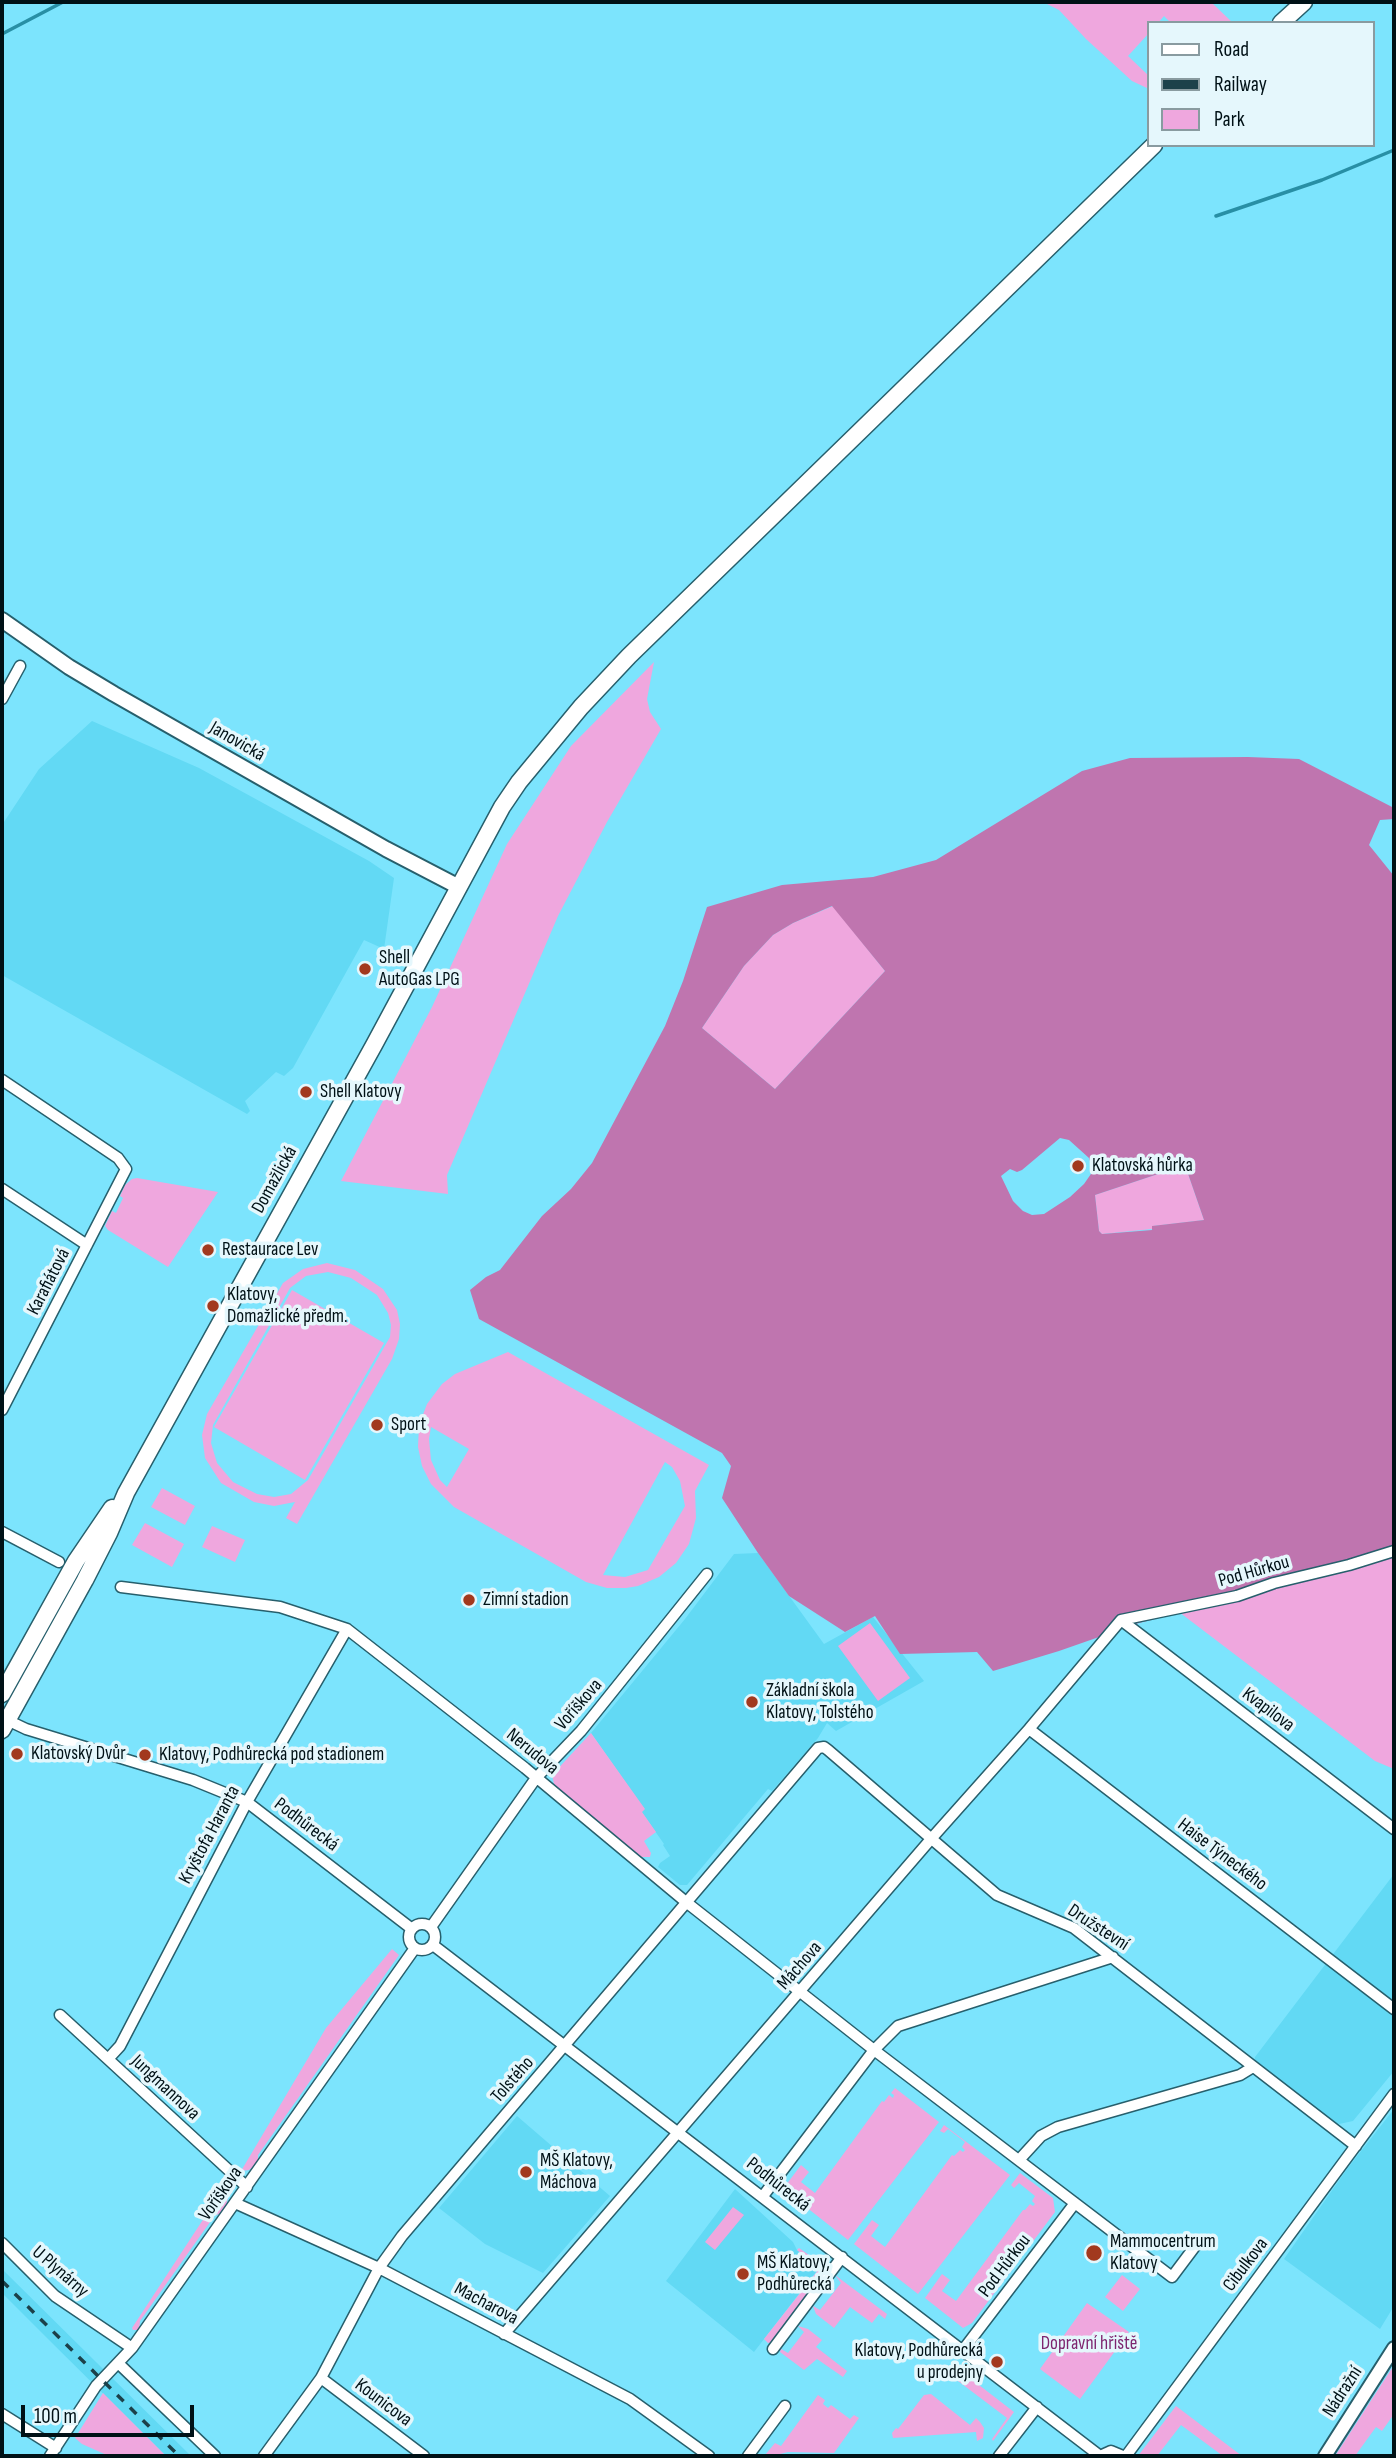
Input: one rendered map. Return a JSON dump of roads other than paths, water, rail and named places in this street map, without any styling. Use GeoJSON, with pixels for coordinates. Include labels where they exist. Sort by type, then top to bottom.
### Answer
{"type":"FeatureCollection","features":[{"type":"Feature","properties":{"kind":"main road"},"geometry":{"type":"LineString","coordinates":[[1283,21],[1304,2]]}},
{"type":"Feature","properties":{"kind":"main road","name":"Domažlická"},"geometry":{"type":"LineString","coordinates":[[4,1723],[85,1580],[125,1493],[502,807],[519,782],[581,707],[629,656],[1152,147]]}},
{"type":"Feature","properties":{"kind":"main road","name":"Janovická"},"geometry":{"type":"LineString","coordinates":[[2,620],[69,667],[114,694],[386,849],[459,887]]}},
{"type":"Feature","properties":{"kind":"main road","name":"Domažlická"},"geometry":{"type":"LineString","coordinates":[[2,1694],[76,1561],[97,1528],[125,1493]]}},
{"type":"Feature","properties":{"kind":"street"},"geometry":{"type":"LineString","coordinates":[[2,699],[20,666]]}},
{"type":"Feature","properties":{"kind":"street","name":"Karafiátová"},"geometry":{"type":"LineString","coordinates":[[2,1080],[118,1158],[126,1169],[3,1404]]}},
{"type":"Feature","properties":{"kind":"street"},"geometry":{"type":"LineString","coordinates":[[2,1189],[87,1245]]}},
{"type":"Feature","properties":{"kind":"street"},"geometry":{"type":"LineString","coordinates":[[2,1532],[59,1562]]}},
{"type":"Feature","properties":{"kind":"street","name":"Pod Hůrkou"},"geometry":{"type":"LineString","coordinates":[[1121,1620],[1237,1596],[1274,1583],[1349,1566],[1394,1551]]}},
{"type":"Feature","properties":{"kind":"street","name":"Voříškova"},"geometry":{"type":"LineString","coordinates":[[430,1927],[536,1777],[581,1731],[707,1574]]}},
{"type":"Feature","properties":{"kind":"street","name":"Nerudova"},"geometry":{"type":"LineString","coordinates":[[121,1587],[281,1607],[348,1629],[536,1777],[686,1902],[874,2049]]}},
{"type":"Feature","properties":{"kind":"street","name":"Máchova"},"geometry":{"type":"LineString","coordinates":[[504,2334],[1121,1620]]}},
{"type":"Feature","properties":{"kind":"street","name":"Kvapilova"},"geometry":{"type":"LineString","coordinates":[[1121,1620],[1394,1829]]}},
{"type":"Feature","properties":{"kind":"street","name":"Kryštofa Haranta"},"geometry":{"type":"LineString","coordinates":[[108,2059],[120,2046],[247,1802],[348,1629]]}},
{"type":"Feature","properties":{"kind":"street","name":"Podhůrecká"},"geometry":{"type":"LineString","coordinates":[[4,1723],[193,1780],[247,1802],[412,1929]]}},
{"type":"Feature","properties":{"kind":"street","name":"Haise Týneckého"},"geometry":{"type":"LineString","coordinates":[[1029,1729],[1394,2009]]}},
{"type":"Feature","properties":{"kind":"street","name":"Družstevní"},"geometry":{"type":"LineString","coordinates":[[818,1748],[824,1747],[828,1750],[997,1895],[1074,1928],[1356,2146]]}},
{"type":"Feature","properties":{"kind":"street","name":"Tolstého"},"geometry":{"type":"LineString","coordinates":[[264,2456],[321,2378],[379,2268],[402,2236],[818,1748]]}},
{"type":"Feature","properties":{"kind":"street"},"geometry":{"type":"LineString","coordinates":[[420,1924],[430,1927],[435,1935],[433,1944],[426,1949],[415,1948],[410,1939],[412,1929],[420,1924]]}},
{"type":"Feature","properties":{"kind":"street","name":"Podhůrecká"},"geometry":{"type":"LineString","coordinates":[[433,1944],[1100,2456]]}},
{"type":"Feature","properties":{"kind":"street","name":"Voříškova"},"geometry":{"type":"LineString","coordinates":[[53,2452],[96,2386],[132,2348],[415,1948]]}},
{"type":"Feature","properties":{"kind":"street"},"geometry":{"type":"LineString","coordinates":[[763,2196],[874,2049],[898,2026],[1113,1957]]}},
{"type":"Feature","properties":{"kind":"street","name":"Jungmannova"},"geometry":{"type":"LineString","coordinates":[[60,2015],[247,2188]]}},
{"type":"Feature","properties":{"kind":"street"},"geometry":{"type":"LineString","coordinates":[[874,2049],[1172,2277],[1199,2241]]}},
{"type":"Feature","properties":{"kind":"street"},"geometry":{"type":"LineString","coordinates":[[1019,2160],[1041,2136],[1058,2127],[1240,2075],[1253,2067]]}},
{"type":"Feature","properties":{"kind":"street","name":"Cibulkova"},"geometry":{"type":"LineString","coordinates":[[1124,2456],[1394,2094]]}},
{"type":"Feature","properties":{"kind":"street","name":"Macharova"},"geometry":{"type":"LineString","coordinates":[[235,2203],[379,2268],[644,2407],[709,2456]]}},
{"type":"Feature","properties":{"kind":"street","name":"Pod Hůrkou"},"geometry":{"type":"LineString","coordinates":[[963,2350],[1075,2203]]}},
{"type":"Feature","properties":{"kind":"street","name":"U Plynárny"},"geometry":{"type":"LineString","coordinates":[[2,2243],[55,2296],[132,2348]]}},
{"type":"Feature","properties":{"kind":"street"},"geometry":{"type":"LineString","coordinates":[[773,2349],[842,2257]]}},
{"type":"Feature","properties":{"kind":"street","name":"Nádražní"},"geometry":{"type":"LineString","coordinates":[[1325,2456],[1394,2348]]}},
{"type":"Feature","properties":{"kind":"street"},"geometry":{"type":"LineString","coordinates":[[118,2363],[215,2456]]}},
{"type":"Feature","properties":{"kind":"street","name":"Kounicova"},"geometry":{"type":"LineString","coordinates":[[321,2378],[424,2456]]}},
{"type":"Feature","properties":{"kind":"street"},"geometry":{"type":"LineString","coordinates":[[748,2456],[785,2406]]}},
{"type":"Feature","properties":{"kind":"street"},"geometry":{"type":"LineString","coordinates":[[999,2456],[1037,2407]]}},
{"type":"Feature","properties":{"kind":"street"},"geometry":{"type":"LineString","coordinates":[[2,2414],[53,2452]]}},
{"type":"Feature","properties":{"kind":"street"},"geometry":{"type":"LineString","coordinates":[[1100,2456],[1111,2451],[1124,2456]]}},
{"type":"Feature","properties":{"kind":"waterway"},"geometry":{"type":"LineString","coordinates":[[2,34],[63,2]]}},
{"type":"Feature","properties":{"kind":"waterway"},"geometry":{"type":"LineString","coordinates":[[1216,216],[1322,180],[1394,150]]}},
{"type":"Feature","properties":{"kind":"railway"},"geometry":{"type":"LineString","coordinates":[[2,2281],[179,2456]]}},
{"type":"Feature","properties":{"kind":"place","name":"Shell AutoGas LPG"},"geometry":{"type":"Point","coordinates":[365,969]}},
{"type":"Feature","properties":{"kind":"place","name":"Shell Klatovy"},"geometry":{"type":"Point","coordinates":[306,1092]}},
{"type":"Feature","properties":{"kind":"place","name":"Klatovská hůrka"},"geometry":{"type":"Point","coordinates":[1078,1166]}},
{"type":"Feature","properties":{"kind":"place","name":"Restaurace Lev"},"geometry":{"type":"Point","coordinates":[208,1250]}},
{"type":"Feature","properties":{"kind":"place","name":"Klatovy, Domažlické předm."},"geometry":{"type":"Point","coordinates":[213,1306]}},
{"type":"Feature","properties":{"kind":"place","name":"Sport"},"geometry":{"type":"Point","coordinates":[377,1425]}},
{"type":"Feature","properties":{"kind":"place","name":"Zimní stadion"},"geometry":{"type":"Point","coordinates":[469,1600]}},
{"type":"Feature","properties":{"kind":"place","name":"Základní škola Klatovy, Tolstého"},"geometry":{"type":"Point","coordinates":[752,1702]}},
{"type":"Feature","properties":{"kind":"place","name":"Klatovský Dvůr"},"geometry":{"type":"Point","coordinates":[17,1754]}},
{"type":"Feature","properties":{"kind":"place","name":"Klatovy, Podhůrecká pod stadionem"},"geometry":{"type":"Point","coordinates":[145,1755]}},
{"type":"Feature","properties":{"kind":"place","name":"MŠ Klatovy, Máchova"},"geometry":{"type":"Point","coordinates":[526,2172]}},
{"type":"Feature","properties":{"kind":"place","name":"Mammocentrum Klatovy"},"geometry":{"type":"Point","coordinates":[1094,2253]}},
{"type":"Feature","properties":{"kind":"place","name":"MŠ Klatovy, Podhůrecká"},"geometry":{"type":"Point","coordinates":[743,2274]}},
{"type":"Feature","properties":{"kind":"place","name":"Klatovy, Podhůrecká u prodejny"},"geometry":{"type":"Point","coordinates":[997,2362]}},
{"type":"Feature","properties":{"kind":"park label","name":"Dopravní hřiště"},"geometry":{"type":"Point","coordinates":[1089,2344]}}]}
